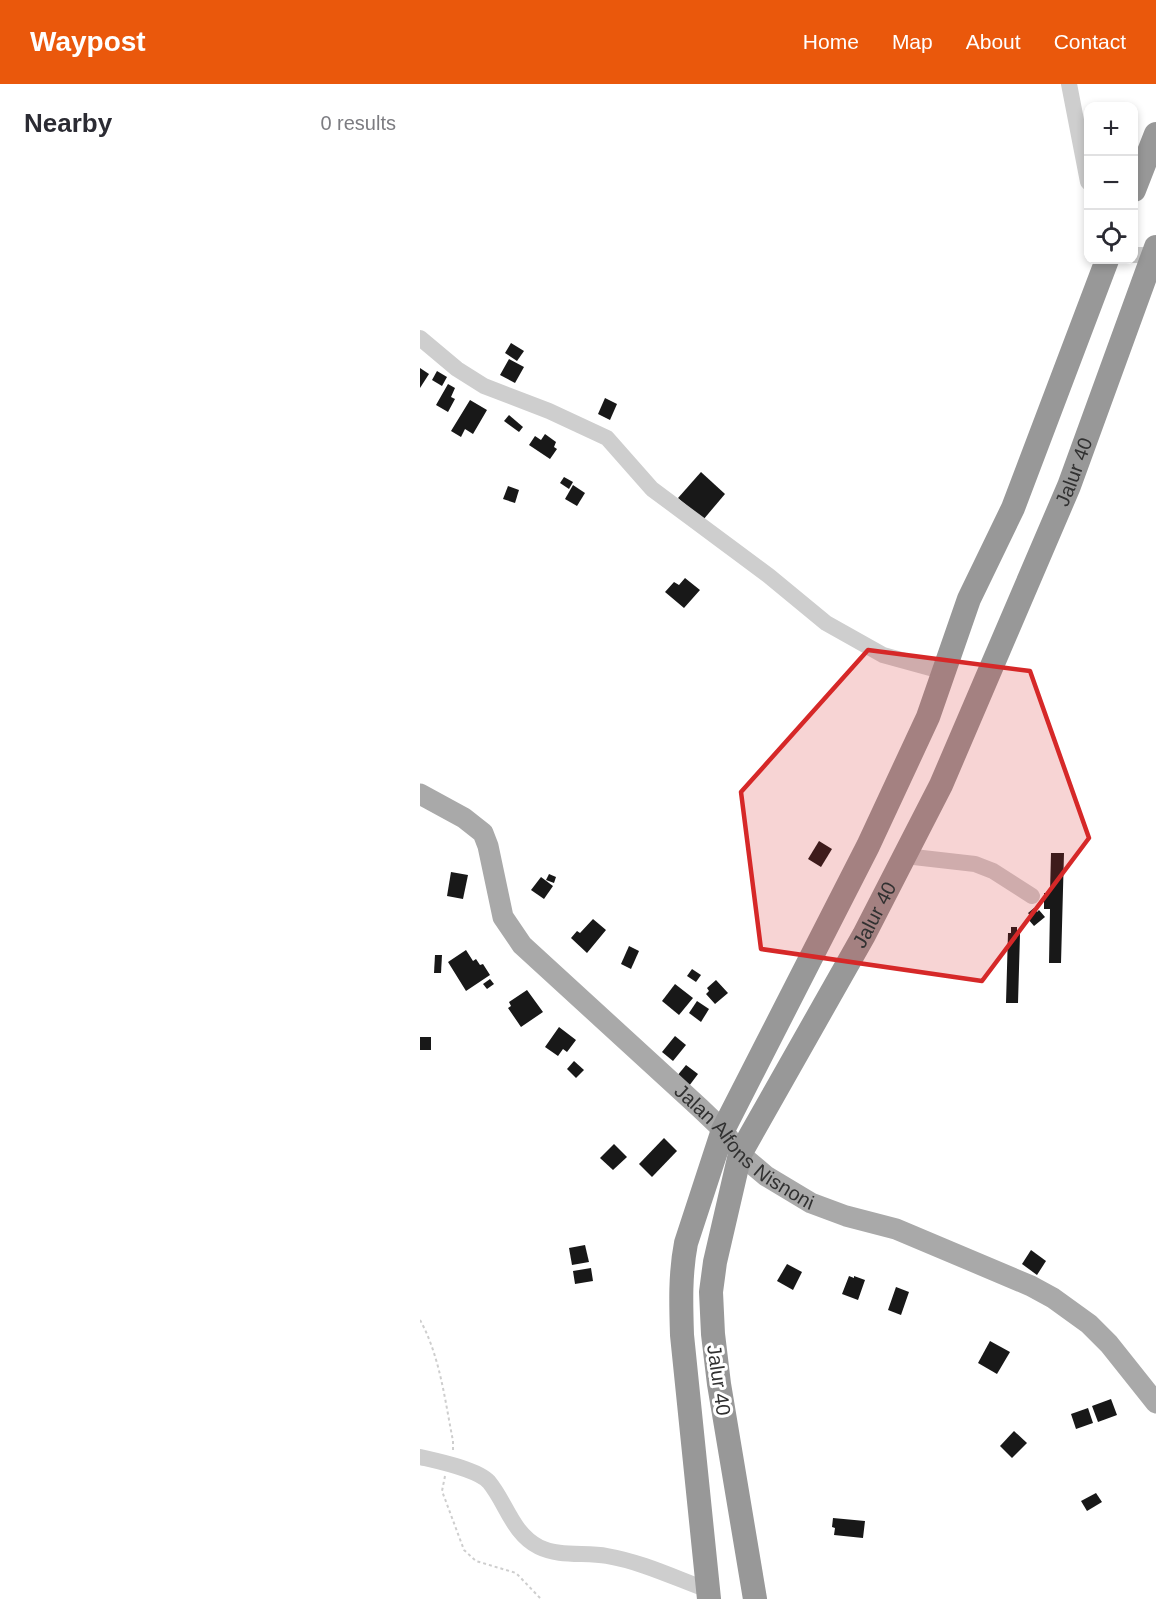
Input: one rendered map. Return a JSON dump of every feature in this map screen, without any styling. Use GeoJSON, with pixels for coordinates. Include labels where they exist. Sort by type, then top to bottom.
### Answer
{"type":"FeatureCollection","features":[{"type":"Feature","properties":{"kind":"highway"},"geometry":{"type":"LineString","coordinates":[[1138,180],[1156,134]]}},
{"type":"Feature","properties":{"kind":"highway","name":"Jalur 40"},"geometry":{"type":"LineString","coordinates":[[755,1599],[719,1384],[711,1292],[715,1262],[740,1154],[864,935],[941,785],[1069,486],[1149,254]]}},
{"type":"Feature","properties":{"kind":"highway","name":"Jalur 40"},"geometry":{"type":"LineString","coordinates":[[708,1595],[682,1335],[682,1263],[686,1243],[723,1130],[878,825],[928,717],[969,599],[1013,508],[1106,264]]}},
{"type":"Feature","properties":{"kind":"main road","name":"Jalan Alfons Nisnoni"},"geometry":{"type":"LineString","coordinates":[[420,794],[464,818],[483,833],[504,917],[522,945],[723,1130],[740,1154],[765,1176],[811,1203],[846,1216],[896,1229],[1053,1298],[1089,1324],[1109,1344],[1156,1403]]}},
{"type":"Feature","properties":{"kind":"street"},"geometry":{"type":"LineString","coordinates":[[1069,84],[1084,158]]}},
{"type":"Feature","properties":{"kind":"street"},"geometry":{"type":"LineString","coordinates":[[420,338],[457,369],[484,386],[549,411],[607,438],[652,489],[769,576],[826,623],[883,655],[945,672]]}},
{"type":"Feature","properties":{"kind":"street"},"geometry":{"type":"LineString","coordinates":[[905,856],[975,864],[993,871],[1032,896]]}},
{"type":"Feature","properties":{"kind":"street"},"geometry":{"type":"LineString","coordinates":[[420,1457],[473,1472],[488,1481],[516,1528],[528,1540],[541,1548],[629,1561],[708,1595]]}},
{"type":"Feature","properties":{"kind":"highlighted area"},"geometry":{"type":"Polygon","coordinates":[[[868,650],[1030,671],[1089,838],[982,981],[761,949],[741,792],[868,650]]]}},
{"type":"Feature","properties":{"kind":"building"},"geometry":{"type":"Polygon","coordinates":[[[511,343],[524,351],[517,361],[505,353],[511,343]]]}},
{"type":"Feature","properties":{"kind":"building"},"geometry":{"type":"Polygon","coordinates":[[[509,359],[524,367],[515,383],[500,375],[509,359]]]}},
{"type":"Feature","properties":{"kind":"building"},"geometry":{"type":"Polygon","coordinates":[[[420,368],[429,374],[420,388],[420,368]]]}},
{"type":"Feature","properties":{"kind":"building"},"geometry":{"type":"Polygon","coordinates":[[[437,371],[447,377],[442,386],[432,380],[437,371]]]}},
{"type":"Feature","properties":{"kind":"building"},"geometry":{"type":"Polygon","coordinates":[[[448,384],[455,388],[451,397],[455,399],[448,412],[436,405],[448,384]]]}},
{"type":"Feature","properties":{"kind":"building"},"geometry":{"type":"Polygon","coordinates":[[[605,398],[617,404],[610,420],[598,414],[605,398]]]}},
{"type":"Feature","properties":{"kind":"building"},"geometry":{"type":"Polygon","coordinates":[[[470,400],[487,410],[473,434],[465,429],[461,437],[451,431],[470,400]]]}},
{"type":"Feature","properties":{"kind":"building"},"geometry":{"type":"Polygon","coordinates":[[[509,415],[523,427],[519,432],[504,421],[509,415]]]}},
{"type":"Feature","properties":{"kind":"building"},"geometry":{"type":"Polygon","coordinates":[[[545,434],[556,442],[554,447],[557,449],[550,459],[529,445],[535,436],[541,440],[545,434]]]}},
{"type":"Feature","properties":{"kind":"building"},"geometry":{"type":"Polygon","coordinates":[[[701,472],[725,494],[703,520],[678,498],[701,472]]]}},
{"type":"Feature","properties":{"kind":"building"},"geometry":{"type":"Polygon","coordinates":[[[564,477],[573,482],[569,489],[560,483],[564,477]]]}},
{"type":"Feature","properties":{"kind":"building"},"geometry":{"type":"Polygon","coordinates":[[[573,485],[585,493],[577,506],[565,499],[573,485]]]}},
{"type":"Feature","properties":{"kind":"building"},"geometry":{"type":"Polygon","coordinates":[[[508,486],[519,490],[515,503],[503,499],[508,486]]]}},
{"type":"Feature","properties":{"kind":"building"},"geometry":{"type":"Polygon","coordinates":[[[685,578],[700,590],[684,608],[665,592],[674,582],[679,585],[685,578]]]}},
{"type":"Feature","properties":{"kind":"building"},"geometry":{"type":"Polygon","coordinates":[[[819,841],[832,849],[821,867],[808,859],[819,841]]]}},
{"type":"Feature","properties":{"kind":"building"},"geometry":{"type":"Polygon","coordinates":[[[1051,853],[1064,853],[1061,963],[1049,963],[1050,909],[1044,909],[1044,893],[1050,893],[1051,853]]]}},
{"type":"Feature","properties":{"kind":"building"},"geometry":{"type":"Polygon","coordinates":[[[451,872],[468,875],[463,899],[447,896],[451,872]]]}},
{"type":"Feature","properties":{"kind":"building"},"geometry":{"type":"Polygon","coordinates":[[[549,874],[556,877],[554,883],[546,880],[549,874]]]}},
{"type":"Feature","properties":{"kind":"building"},"geometry":{"type":"Polygon","coordinates":[[[541,877],[553,886],[544,899],[531,890],[541,877]]]}},
{"type":"Feature","properties":{"kind":"building"},"geometry":{"type":"Polygon","coordinates":[[[1034,908],[1045,917],[1034,926],[1028,919],[1031,917],[1028,913],[1034,908]]]}},
{"type":"Feature","properties":{"kind":"building"},"geometry":{"type":"Polygon","coordinates":[[[593,919],[606,930],[587,953],[571,938],[577,931],[580,933],[593,919]]]}},
{"type":"Feature","properties":{"kind":"building"},"geometry":{"type":"Polygon","coordinates":[[[1011,927],[1017,927],[1017,934],[1020,934],[1018,1003],[1006,1003],[1008,933],[1011,933],[1011,927]]]}},
{"type":"Feature","properties":{"kind":"building"},"geometry":{"type":"Polygon","coordinates":[[[629,946],[639,951],[631,969],[621,964],[629,946]]]}},
{"type":"Feature","properties":{"kind":"building"},"geometry":{"type":"Polygon","coordinates":[[[466,950],[473,961],[476,959],[480,965],[483,964],[490,975],[466,991],[448,962],[466,950]]]}},
{"type":"Feature","properties":{"kind":"building"},"geometry":{"type":"Polygon","coordinates":[[[435,955],[442,955],[441,973],[434,973],[435,955]]]}},
{"type":"Feature","properties":{"kind":"building"},"geometry":{"type":"Polygon","coordinates":[[[692,969],[701,975],[696,982],[687,976],[692,969]]]}},
{"type":"Feature","properties":{"kind":"building"},"geometry":{"type":"Polygon","coordinates":[[[490,979],[494,984],[487,989],[483,984],[490,979]]]}},
{"type":"Feature","properties":{"kind":"building"},"geometry":{"type":"Polygon","coordinates":[[[716,980],[728,993],[715,1004],[706,994],[709,991],[707,988],[716,980]]]}},
{"type":"Feature","properties":{"kind":"building"},"geometry":{"type":"Polygon","coordinates":[[[675,984],[693,998],[679,1015],[662,1001],[675,984]]]}},
{"type":"Feature","properties":{"kind":"building"},"geometry":{"type":"Polygon","coordinates":[[[527,990],[543,1012],[521,1027],[508,1008],[511,1006],[509,1002],[527,990]]]}},
{"type":"Feature","properties":{"kind":"building"},"geometry":{"type":"Polygon","coordinates":[[[697,1001],[709,1009],[701,1022],[689,1013],[697,1001]]]}},
{"type":"Feature","properties":{"kind":"building"},"geometry":{"type":"Polygon","coordinates":[[[559,1027],[576,1040],[567,1052],[563,1049],[558,1056],[545,1047],[559,1027]]]}},
{"type":"Feature","properties":{"kind":"building"},"geometry":{"type":"Polygon","coordinates":[[[675,1036],[686,1045],[673,1061],[662,1052],[675,1036]]]}},
{"type":"Feature","properties":{"kind":"building"},"geometry":{"type":"Polygon","coordinates":[[[420,1037],[431,1037],[431,1050],[420,1050],[420,1037]]]}},
{"type":"Feature","properties":{"kind":"building"},"geometry":{"type":"Polygon","coordinates":[[[574,1061],[584,1070],[576,1078],[567,1069],[574,1061]]]}},
{"type":"Feature","properties":{"kind":"building"},"geometry":{"type":"Polygon","coordinates":[[[686,1065],[698,1074],[689,1086],[677,1076],[686,1065]]]}},
{"type":"Feature","properties":{"kind":"building"},"geometry":{"type":"Polygon","coordinates":[[[664,1138],[677,1151],[652,1177],[639,1164],[664,1138]]]}},
{"type":"Feature","properties":{"kind":"building"},"geometry":{"type":"Polygon","coordinates":[[[614,1144],[627,1157],[613,1170],[600,1158],[614,1144]]]}},
{"type":"Feature","properties":{"kind":"building"},"geometry":{"type":"Polygon","coordinates":[[[585,1245],[589,1262],[572,1265],[569,1248],[585,1245]]]}},
{"type":"Feature","properties":{"kind":"building"},"geometry":{"type":"Polygon","coordinates":[[[1031,1250],[1046,1261],[1037,1275],[1022,1264],[1031,1250]]]}},
{"type":"Feature","properties":{"kind":"building"},"geometry":{"type":"Polygon","coordinates":[[[787,1264],[802,1272],[793,1290],[777,1281],[787,1264]]]}},
{"type":"Feature","properties":{"kind":"building"},"geometry":{"type":"Polygon","coordinates":[[[591,1268],[593,1281],[575,1284],[573,1271],[591,1268]]]}},
{"type":"Feature","properties":{"kind":"building"},"geometry":{"type":"Polygon","coordinates":[[[849,1276],[865,1280],[858,1300],[842,1294],[849,1276]]]}},
{"type":"Feature","properties":{"kind":"building"},"geometry":{"type":"Polygon","coordinates":[[[896,1287],[909,1292],[901,1315],[888,1310],[896,1287]]]}},
{"type":"Feature","properties":{"kind":"building"},"geometry":{"type":"Polygon","coordinates":[[[990,1341],[1010,1352],[997,1374],[978,1363],[990,1341]]]}},
{"type":"Feature","properties":{"kind":"building"},"geometry":{"type":"Polygon","coordinates":[[[1111,1399],[1117,1415],[1098,1422],[1092,1406],[1111,1399]]]}},
{"type":"Feature","properties":{"kind":"building"},"geometry":{"type":"Polygon","coordinates":[[[1088,1408],[1093,1423],[1076,1429],[1071,1414],[1088,1408]]]}},
{"type":"Feature","properties":{"kind":"building"},"geometry":{"type":"Polygon","coordinates":[[[1014,1431],[1027,1443],[1012,1458],[1000,1446],[1014,1431]]]}},
{"type":"Feature","properties":{"kind":"building"},"geometry":{"type":"Polygon","coordinates":[[[1096,1493],[1102,1502],[1087,1511],[1081,1501],[1096,1493]]]}},
{"type":"Feature","properties":{"kind":"building"},"geometry":{"type":"Polygon","coordinates":[[[833,1518],[865,1521],[863,1538],[834,1535],[833,1518]]]}}]}
